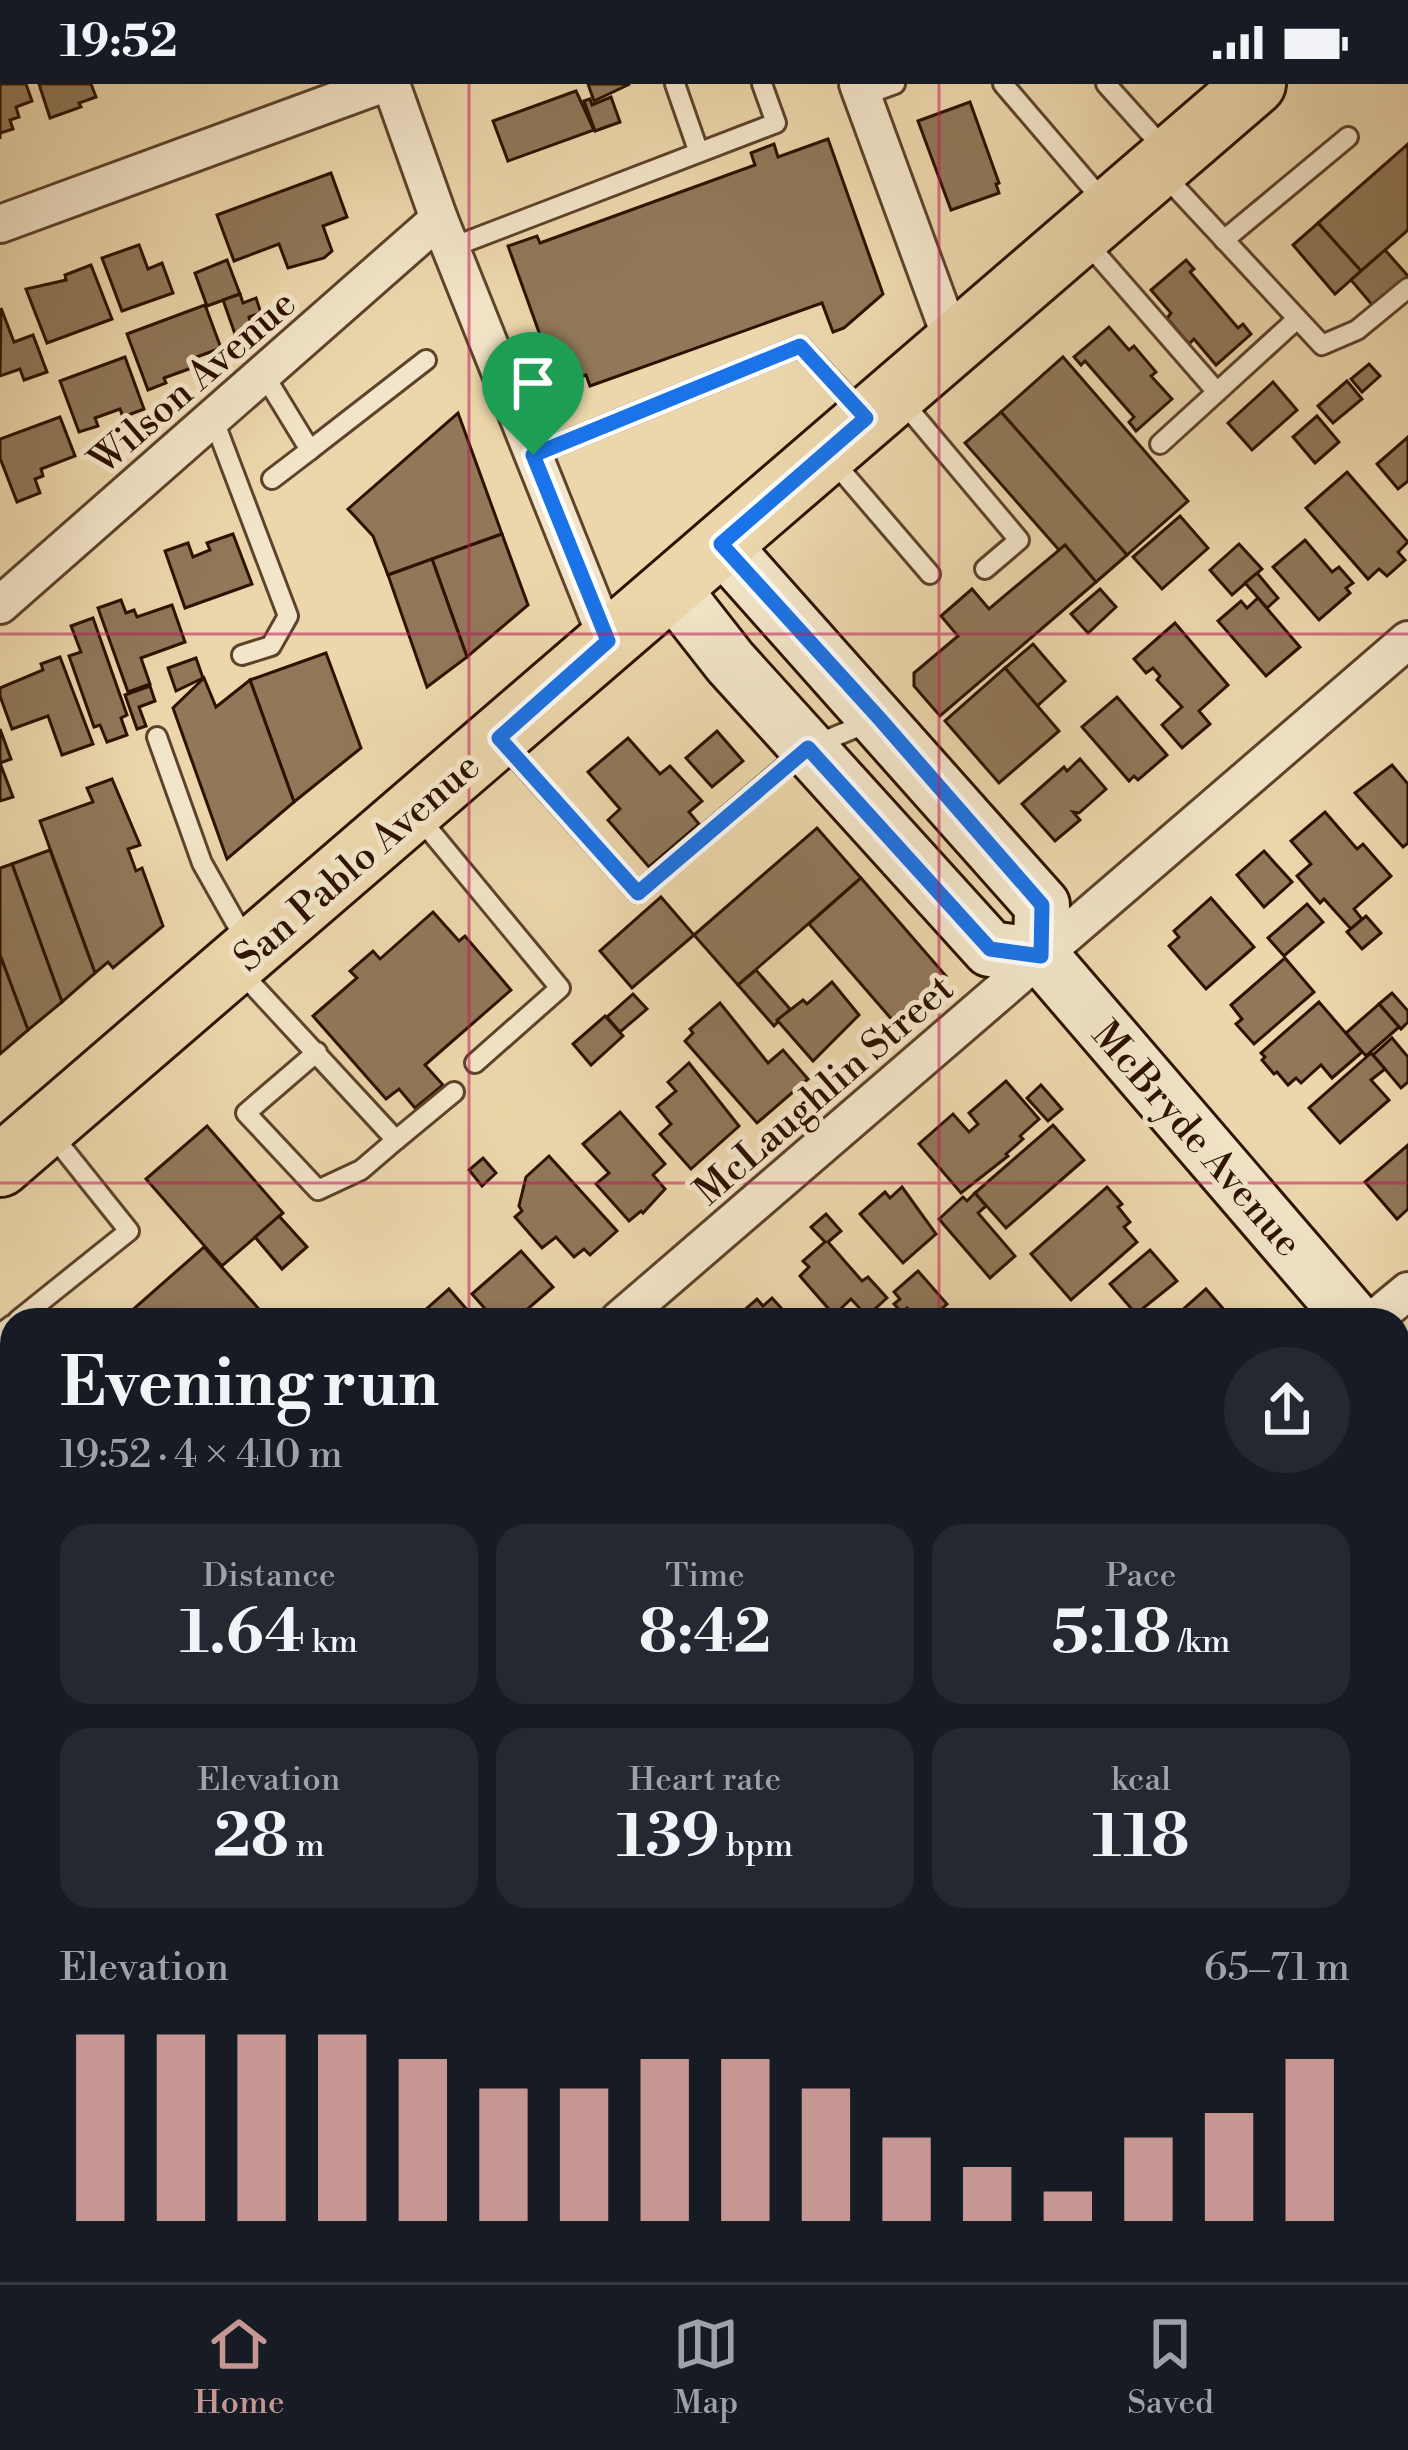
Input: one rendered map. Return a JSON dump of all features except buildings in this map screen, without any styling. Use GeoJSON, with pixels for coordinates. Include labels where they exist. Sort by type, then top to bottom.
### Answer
{"type":"FeatureCollection","features":[{"type":"Feature","properties":{"kind":"main road","name":"San Pablo Avenue"},"geometry":{"type":"LineString","coordinates":[[0,1166],[1255,84]]}},
{"type":"Feature","properties":{"kind":"main road"},"geometry":{"type":"LineString","coordinates":[[672,588],[808,748],[990,949],[1041,956],[1042,905],[721,544]]}},
{"type":"Feature","properties":{"kind":"main road","name":"McBryde Avenue"},"geometry":{"type":"LineString","coordinates":[[1041,956],[1344,1308]]}},
{"type":"Feature","properties":{"kind":"street"},"geometry":{"type":"LineString","coordinates":[[0,224],[387,84],[608,641]]}},
{"type":"Feature","properties":{"kind":"street"},"geometry":{"type":"LineString","coordinates":[[872,88],[953,343]]}},
{"type":"Feature","properties":{"kind":"street","name":"Wilson Avenue"},"geometry":{"type":"LineString","coordinates":[[0,605],[263,373],[444,233]]}},
{"type":"Feature","properties":{"kind":"street","name":"McLaughlin Street"},"geometry":{"type":"LineString","coordinates":[[634,1308],[1408,640]]}},
{"type":"Feature","properties":{"kind":"lane"},"geometry":{"type":"LineString","coordinates":[[675,84],[698,151]]}},
{"type":"Feature","properties":{"kind":"lane"},"geometry":{"type":"LineString","coordinates":[[444,233],[776,123],[761,84]]}},
{"type":"Feature","properties":{"kind":"lane"},"geometry":{"type":"LineString","coordinates":[[1003,84],[1216,392]]}},
{"type":"Feature","properties":{"kind":"lane"},"geometry":{"type":"LineString","coordinates":[[1106,84],[1224,240],[1322,345],[1358,330],[1408,288]]}},
{"type":"Feature","properties":{"kind":"lane"},"geometry":{"type":"LineString","coordinates":[[1224,240],[1348,137]]}},
{"type":"Feature","properties":{"kind":"lane"},"geometry":{"type":"LineString","coordinates":[[1160,444],[1297,319]]}},
{"type":"Feature","properties":{"kind":"lane"},"geometry":{"type":"LineString","coordinates":[[533,455],[800,346],[862,421],[1019,540],[985,569]]}},
{"type":"Feature","properties":{"kind":"lane"},"geometry":{"type":"LineString","coordinates":[[272,479],[427,360]]}},
{"type":"Feature","properties":{"kind":"lane"},"geometry":{"type":"LineString","coordinates":[[263,373],[310,450]]}},
{"type":"Feature","properties":{"kind":"lane"},"geometry":{"type":"LineString","coordinates":[[213,418],[288,616],[271,646],[242,655]]}},
{"type":"Feature","properties":{"kind":"lane"},"geometry":{"type":"LineString","coordinates":[[862,421],[929,574]]}},
{"type":"Feature","properties":{"kind":"lane"},"geometry":{"type":"LineString","coordinates":[[499,738],[638,893],[808,748],[879,718]]}},
{"type":"Feature","properties":{"kind":"lane"},"geometry":{"type":"LineString","coordinates":[[157,736],[202,863],[243,958],[317,1052],[396,1140]]}},
{"type":"Feature","properties":{"kind":"lane"},"geometry":{"type":"LineString","coordinates":[[414,812],[560,988],[475,1063]]}},
{"type":"Feature","properties":{"kind":"lane"},"geometry":{"type":"LineString","coordinates":[[317,1052],[246,1113],[318,1190],[361,1171],[454,1092]]}},
{"type":"Feature","properties":{"kind":"lane"},"geometry":{"type":"LineString","coordinates":[[33,1308],[129,1232],[46,1127]]}},
{"type":"Feature","properties":{"kind":"route"},"geometry":{"type":"LineString","coordinates":[[800,346],[866,418],[721,544],[1042,905],[1041,956],[990,949],[808,748],[638,893],[499,738],[608,641],[533,455],[800,346]]}}]}
